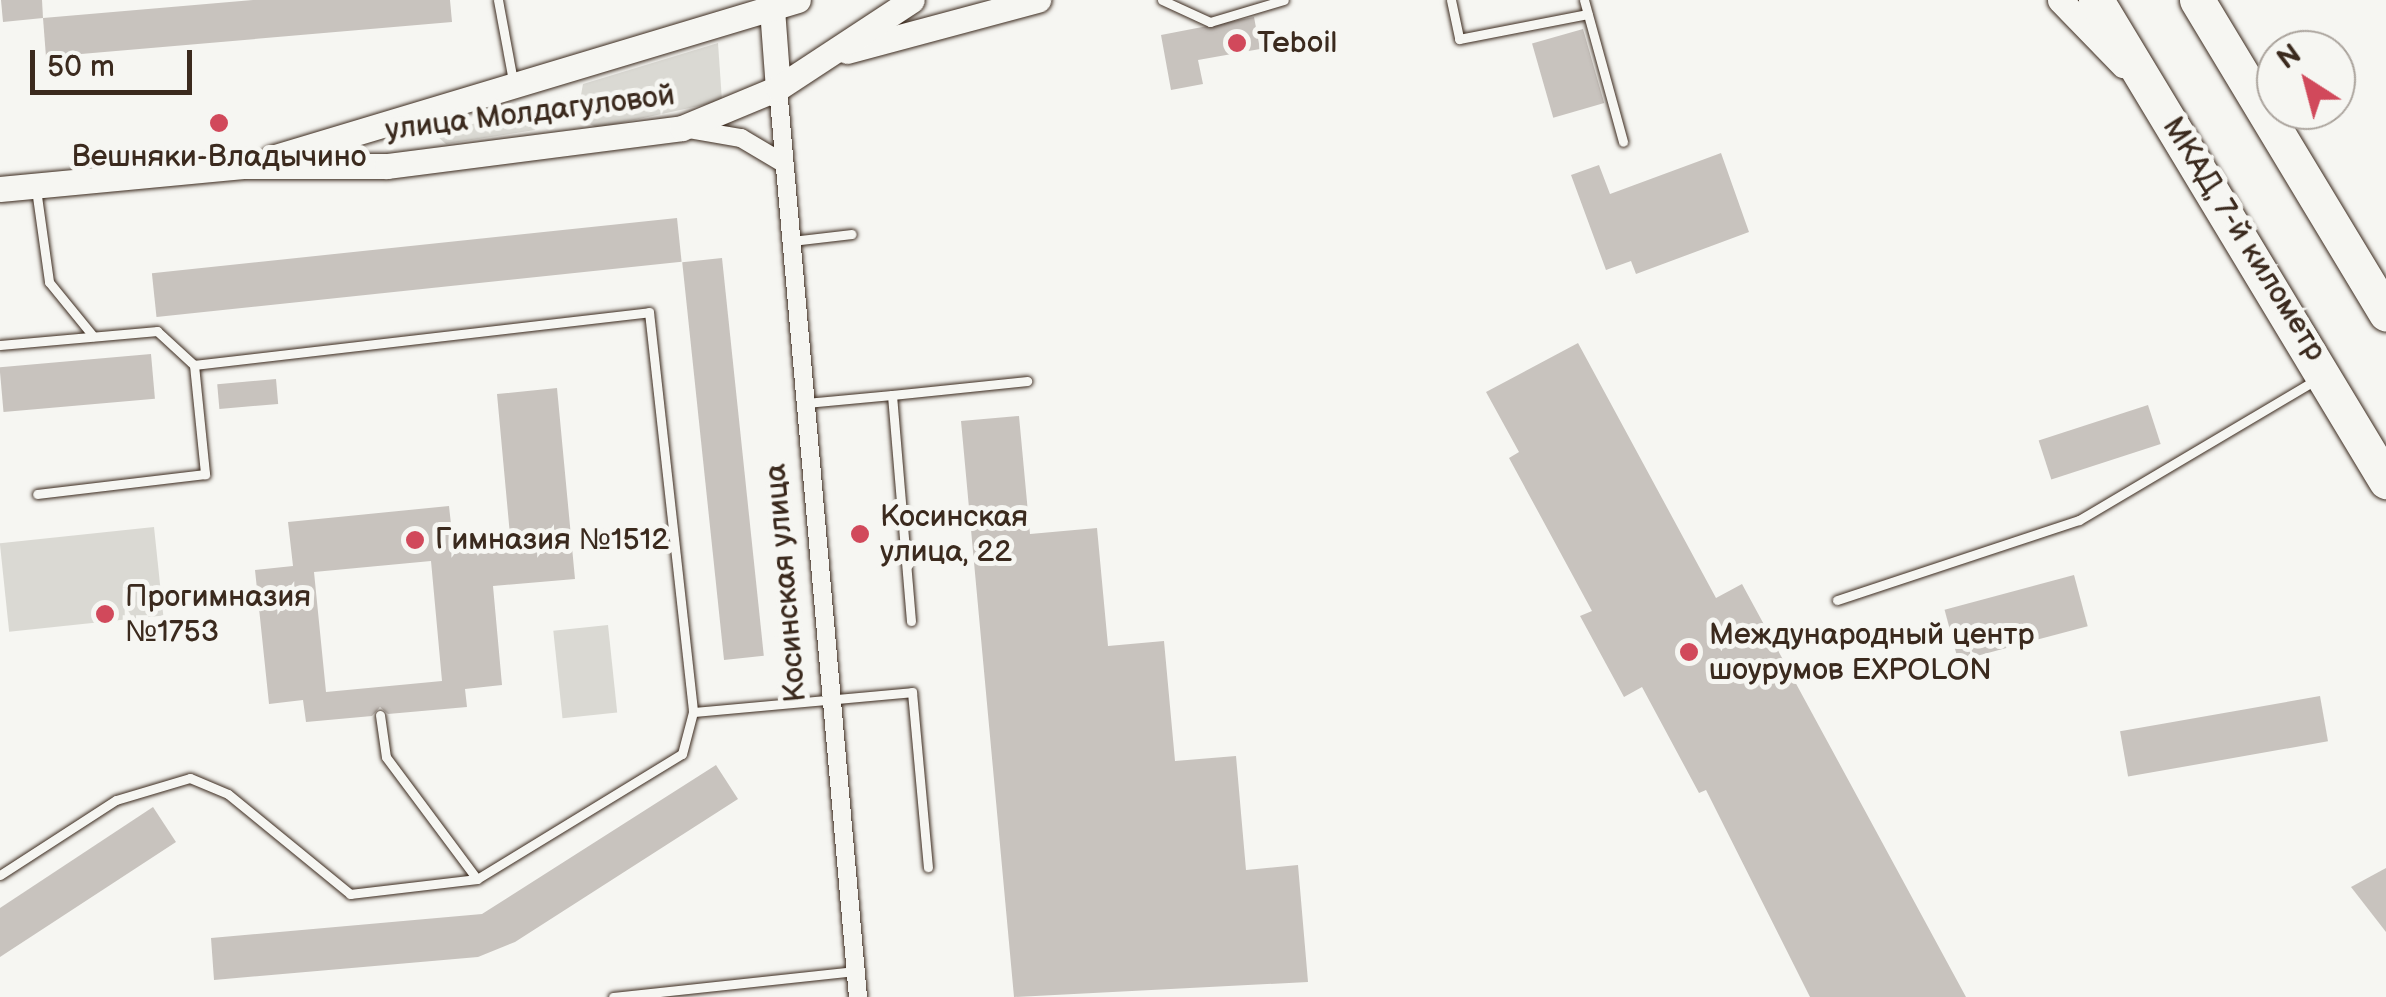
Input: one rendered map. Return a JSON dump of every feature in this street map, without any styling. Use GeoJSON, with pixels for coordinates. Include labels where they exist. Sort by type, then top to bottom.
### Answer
{"type":"FeatureCollection","features":[{"type":"Feature","properties":{"kind":"highway","name":"МКАД, 7-й километр"},"geometry":{"type":"LineString","coordinates":[[2096,0],[2326,374],[2386,481]]}},
{"type":"Feature","properties":{"kind":"highway"},"geometry":{"type":"LineString","coordinates":[[2196,0],[2256,96]]}},
{"type":"Feature","properties":{"kind":"highway"},"geometry":{"type":"LineString","coordinates":[[2276,130],[2386,313]]}},
{"type":"Feature","properties":{"kind":"main road","name":"улица Молдагуловой"},"geometry":{"type":"LineString","coordinates":[[243,166],[798,0]]}},
{"type":"Feature","properties":{"kind":"main road","name":"улица Молдагуловой"},"geometry":{"type":"LineString","coordinates":[[0,189],[243,166],[420,162],[682,128],[778,88],[912,0]]}},
{"type":"Feature","properties":{"kind":"main road"},"geometry":{"type":"LineString","coordinates":[[822,57],[1038,0]]}},
{"type":"Feature","properties":{"kind":"main road"},"geometry":{"type":"LineString","coordinates":[[2060,0],[2184,140]]}},
{"type":"Feature","properties":{"kind":"main road"},"geometry":{"type":"LineString","coordinates":[[2208,0],[2256,96]]}},
{"type":"Feature","properties":{"kind":"main road","name":"Косинская улица"},"geometry":{"type":"LineString","coordinates":[[771,5],[778,88]]}},
{"type":"Feature","properties":{"kind":"main road"},"geometry":{"type":"LineString","coordinates":[[414,117],[404,143],[420,162]]}},
{"type":"Feature","properties":{"kind":"street","name":"Косинская улица"},"geometry":{"type":"LineString","coordinates":[[778,88],[858,997]]}},
{"type":"Feature","properties":{"kind":"street"},"geometry":{"type":"LineString","coordinates":[[682,128],[741,138],[783,163]]}},
{"type":"Feature","properties":{"kind":"lane"},"geometry":{"type":"LineString","coordinates":[[498,0],[514,88]]}},
{"type":"Feature","properties":{"kind":"lane"},"geometry":{"type":"LineString","coordinates":[[1162,0],[1210,22],[1284,0]]}},
{"type":"Feature","properties":{"kind":"lane"},"geometry":{"type":"LineString","coordinates":[[1451,0],[1460,39],[1588,14]]}},
{"type":"Feature","properties":{"kind":"lane"},"geometry":{"type":"LineString","coordinates":[[1584,0],[1623,142]]}},
{"type":"Feature","properties":{"kind":"lane"},"geometry":{"type":"LineString","coordinates":[[36,186],[49,282],[94,336]]}},
{"type":"Feature","properties":{"kind":"lane"},"geometry":{"type":"LineString","coordinates":[[789,242],[852,234]]}},
{"type":"Feature","properties":{"kind":"lane"},"geometry":{"type":"LineString","coordinates":[[0,875],[116,800],[190,778],[228,794],[350,894],[477,879],[682,754],[693,712],[649,312],[194,365]]}},
{"type":"Feature","properties":{"kind":"lane"},"geometry":{"type":"LineString","coordinates":[[0,344],[157,330],[194,365],[205,474],[38,494]]}},
{"type":"Feature","properties":{"kind":"lane"},"geometry":{"type":"LineString","coordinates":[[1837,600],[2079,520],[2326,374]]}},
{"type":"Feature","properties":{"kind":"lane"},"geometry":{"type":"LineString","coordinates":[[803,403],[1027,381]]}},
{"type":"Feature","properties":{"kind":"lane"},"geometry":{"type":"LineString","coordinates":[[892,394],[911,620]]}},
{"type":"Feature","properties":{"kind":"lane"},"geometry":{"type":"LineString","coordinates":[[693,712],[912,692],[928,867]]}},
{"type":"Feature","properties":{"kind":"lane"},"geometry":{"type":"LineString","coordinates":[[380,715],[386,756],[477,879]]}},
{"type":"Feature","properties":{"kind":"lane"},"geometry":{"type":"LineString","coordinates":[[613,997],[856,971]]}},
{"type":"Feature","properties":{"kind":"shaded area"},"geometry":{"type":"Polygon","coordinates":[[[718,43],[722,101],[597,128],[577,117],[583,84],[718,43]]]}},
{"type":"Feature","properties":{"kind":"shaded area"},"geometry":{"type":"Polygon","coordinates":[[[529,103],[542,114],[535,130],[446,144],[438,137],[529,103]]]}},
{"type":"Feature","properties":{"kind":"shaded area"},"geometry":{"type":"Polygon","coordinates":[[[154,527],[163,616],[9,632],[0,543],[154,527]]]}},
{"type":"Feature","properties":{"kind":"shaded area"},"geometry":{"type":"Polygon","coordinates":[[[608,625],[617,713],[562,718],[553,631],[608,625]]]}},
{"type":"Feature","properties":{"kind":"building"},"geometry":{"type":"Polygon","coordinates":[[[1,0],[42,0],[43,18],[3,22],[1,0]]]}},
{"type":"Feature","properties":{"kind":"building"},"geometry":{"type":"Polygon","coordinates":[[[253,0],[450,0],[452,22],[46,57],[43,18],[253,0]]]}},
{"type":"Feature","properties":{"kind":"building"},"geometry":{"type":"Polygon","coordinates":[[[1254,17],[1260,49],[1198,60],[1203,84],[1171,90],[1161,35],[1254,17]]]}},
{"type":"Feature","properties":{"kind":"building"},"geometry":{"type":"Polygon","coordinates":[[[1583,29],[1604,103],[1553,118],[1532,44],[1583,29]]]}},
{"type":"Feature","properties":{"kind":"building"},"geometry":{"type":"Polygon","coordinates":[[[1721,153],[1749,232],[1636,274],[1631,261],[1606,270],[1571,175],[1599,165],[1610,194],[1721,153]]]}},
{"type":"Feature","properties":{"kind":"building"},"geometry":{"type":"Polygon","coordinates":[[[677,218],[682,262],[156,317],[152,273],[677,218]]]}},
{"type":"Feature","properties":{"kind":"building"},"geometry":{"type":"Polygon","coordinates":[[[722,258],[764,656],[724,660],[682,262],[722,258]]]}},
{"type":"Feature","properties":{"kind":"building","name":"Международный центр шоурумов EXPOLON"},"geometry":{"type":"Polygon","coordinates":[[[1578,343],[1716,598],[1742,584],[1966,997],[1810,997],[1706,790],[1699,793],[1642,687],[1624,697],[1580,616],[1592,611],[1509,458],[1519,452],[1486,392],[1578,343]]]}},
{"type":"Feature","properties":{"kind":"building"},"geometry":{"type":"Polygon","coordinates":[[[151,354],[155,399],[4,412],[0,367],[151,354]]]}},
{"type":"Feature","properties":{"kind":"building"},"geometry":{"type":"Polygon","coordinates":[[[276,379],[278,404],[219,409],[217,384],[276,379]]]}},
{"type":"Feature","properties":{"kind":"building"},"geometry":{"type":"Polygon","coordinates":[[[557,388],[575,579],[493,586],[502,685],[465,689],[467,707],[388,714],[380,707],[372,716],[306,722],[303,700],[269,704],[255,570],[293,566],[288,522],[449,506],[454,551],[511,546],[497,394],[557,388]],[[431,561],[314,572],[326,692],[442,681],[431,561]]]}},
{"type":"Feature","properties":{"kind":"building"},"geometry":{"type":"Polygon","coordinates":[[[2148,405],[2161,444],[2051,480],[2039,441],[2148,405]]]}},
{"type":"Feature","properties":{"kind":"building"},"geometry":{"type":"Polygon","coordinates":[[[1019,416],[1030,534],[1097,528],[1108,646],[1164,641],[1175,761],[1236,756],[1246,870],[1298,865],[1308,982],[1014,997],[961,421],[1019,416]]]}},
{"type":"Feature","properties":{"kind":"building"},"geometry":{"type":"Polygon","coordinates":[[[2074,575],[2088,626],[1958,661],[1945,610],[2074,575]]]}},
{"type":"Feature","properties":{"kind":"building"},"geometry":{"type":"Polygon","coordinates":[[[2320,696],[2328,741],[2128,777],[2120,731],[2320,696]]]}},
{"type":"Feature","properties":{"kind":"building"},"geometry":{"type":"Polygon","coordinates":[[[716,765],[738,799],[515,942],[478,957],[214,980],[211,938],[482,914],[716,765]]]}},
{"type":"Feature","properties":{"kind":"building"},"geometry":{"type":"Polygon","coordinates":[[[153,807],[176,842],[0,957],[0,908],[153,807]]]}},
{"type":"Feature","properties":{"kind":"building"},"geometry":{"type":"Polygon","coordinates":[[[2386,868],[2386,932],[2351,887],[2386,868]]]}},
{"type":"Feature","properties":{"kind":"place","name":"Teboil"},"geometry":{"type":"Point","coordinates":[1237,43]}},
{"type":"Feature","properties":{"kind":"place","name":"Вешняки-Владычино"},"geometry":{"type":"Point","coordinates":[219,123]}},
{"type":"Feature","properties":{"kind":"place","name":"Косинская улица, 22"},"geometry":{"type":"Point","coordinates":[860,534]}},
{"type":"Feature","properties":{"kind":"place","name":"Гимназия №1512"},"geometry":{"type":"Point","coordinates":[415,540]}},
{"type":"Feature","properties":{"kind":"place","name":"Прогимназия №1753"},"geometry":{"type":"Point","coordinates":[105,614]}},
{"type":"Feature","properties":{"kind":"place","name":"Международный центр шоурумов EXPOLON"},"geometry":{"type":"Point","coordinates":[1689,652]}}]}
